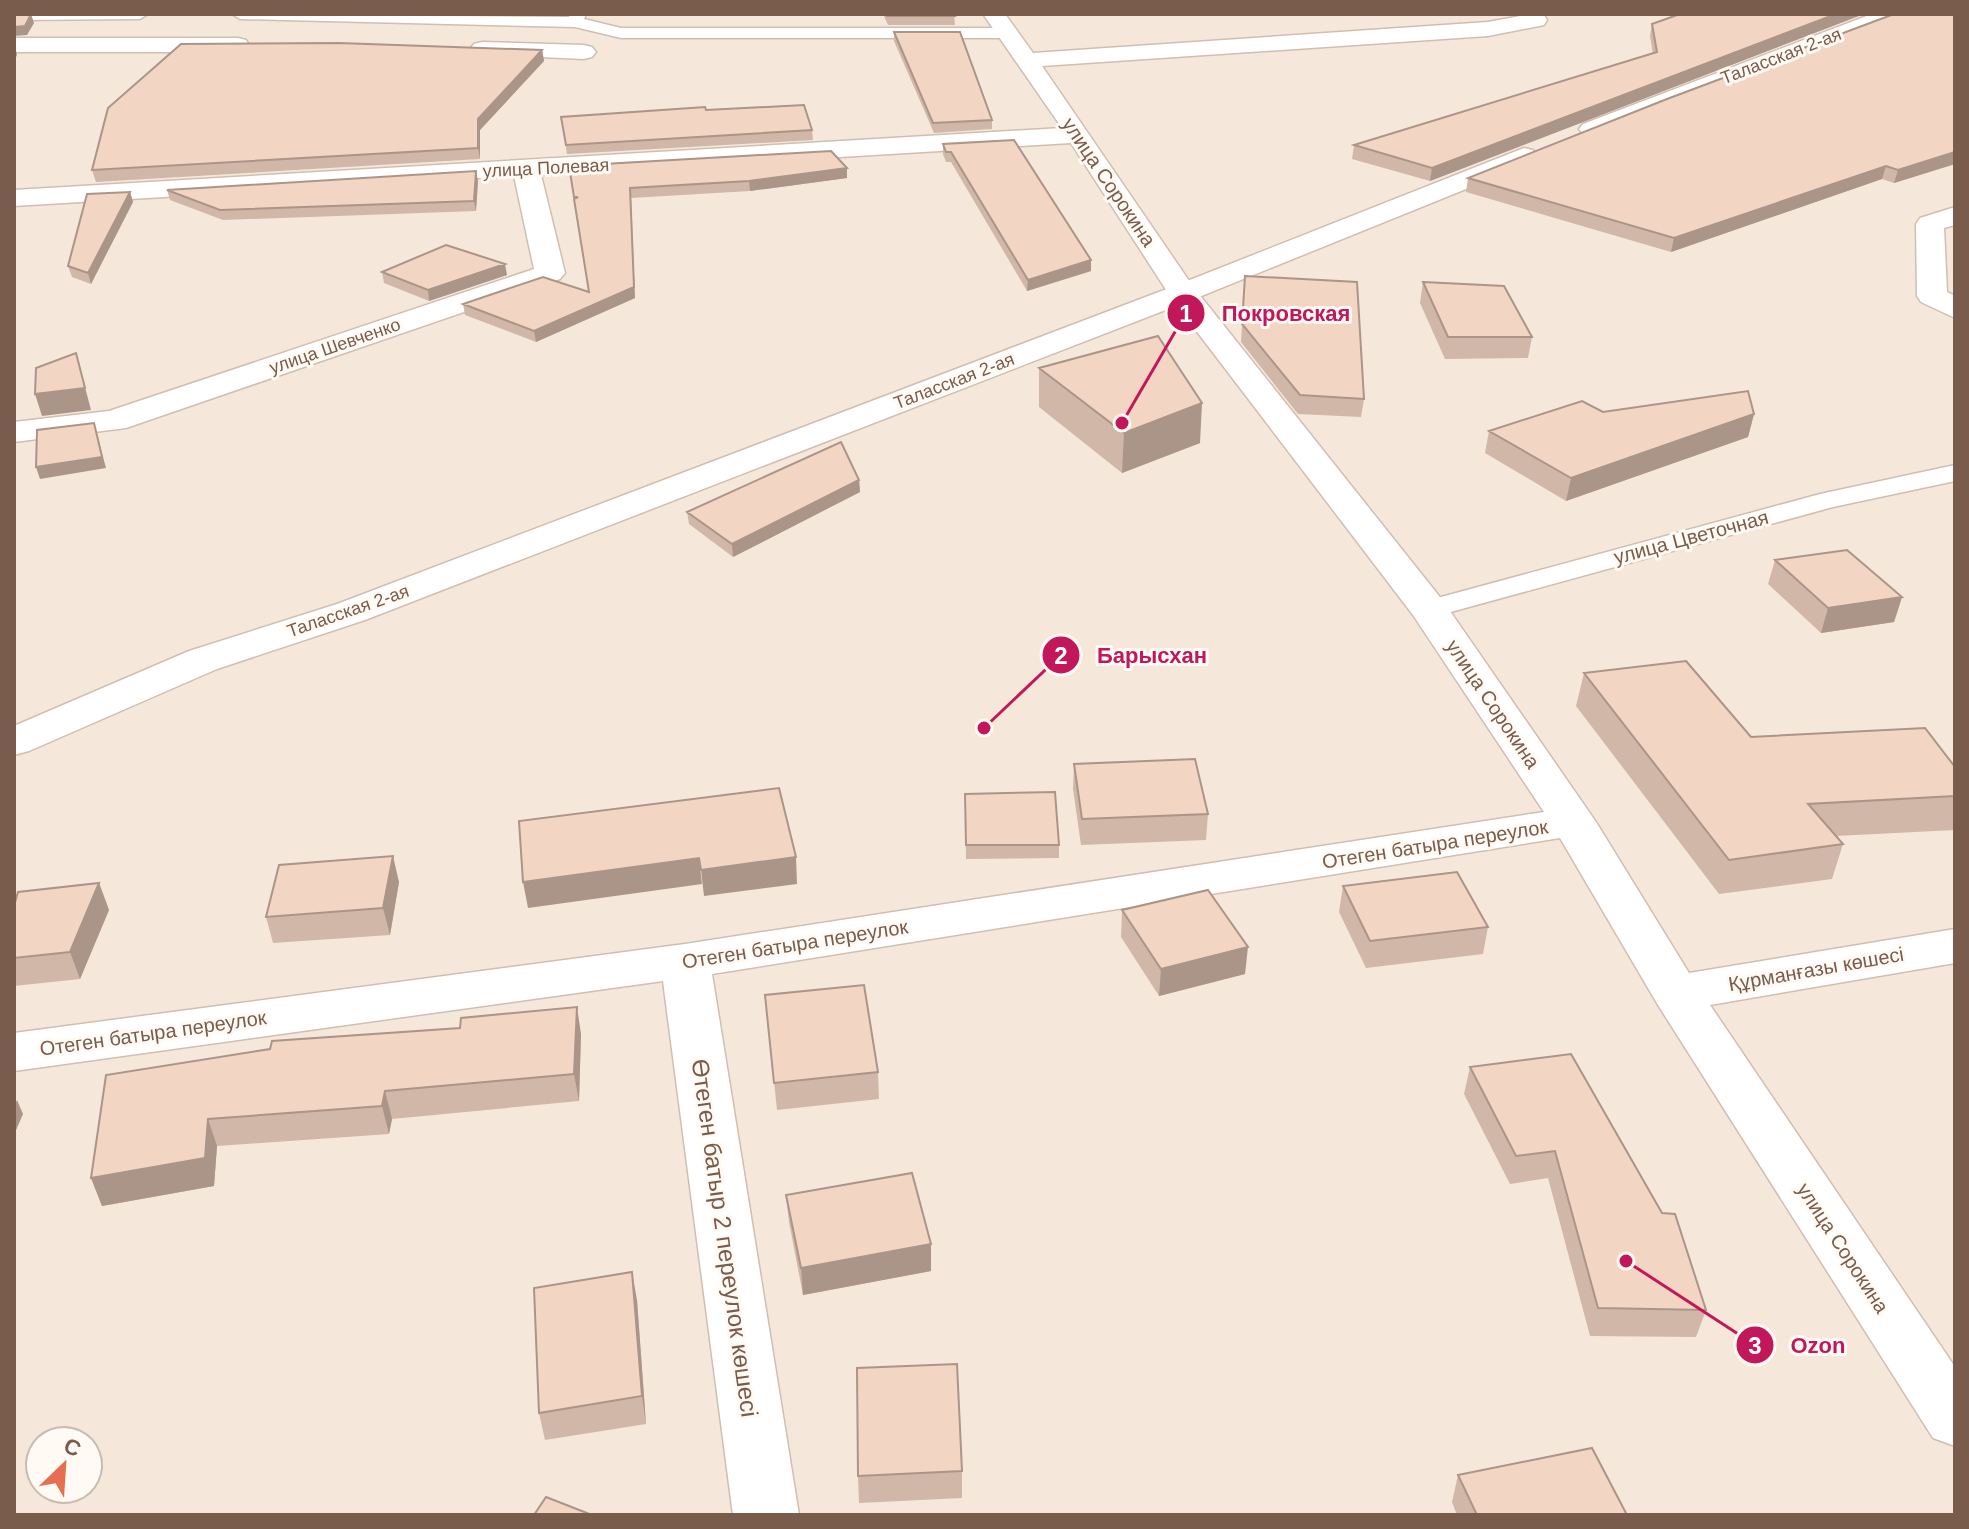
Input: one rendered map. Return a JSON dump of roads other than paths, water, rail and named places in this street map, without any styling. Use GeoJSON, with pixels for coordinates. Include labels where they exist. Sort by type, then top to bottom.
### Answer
{"type":"FeatureCollection","features":[{"type":"Feature","properties":{"kind":"street","name":"Таласская 2-ая"},"geometry":{"type":"LineString","coordinates":[[14,742],[203,660],[351,612],[1183,293],[1892,14]]}},
{"type":"Feature","properties":{"kind":"street"},"geometry":{"type":"LineString","coordinates":[[1026,60],[1488,29],[1536,20]]}},
{"type":"Feature","properties":{"kind":"street","name":"улица Сорокина"},"geometry":{"type":"LineString","coordinates":[[1000,24],[1079,135],[1183,293],[1429,609],[1573,822],[1676,993],[1955,1419]]}},
{"type":"Feature","properties":{"kind":"street"},"geometry":{"type":"LineString","coordinates":[[14,45],[263,45]]}},
{"type":"Feature","properties":{"kind":"street"},"geometry":{"type":"LineString","coordinates":[[462,48],[584,52]]}},
{"type":"Feature","properties":{"kind":"street","name":"улица Полевая"},"geometry":{"type":"LineString","coordinates":[[14,198],[1079,135]]}},
{"type":"Feature","properties":{"kind":"street","name":"улица Шевченко"},"geometry":{"type":"LineString","coordinates":[[14,432],[114,421],[550,273],[526,169]]}},
{"type":"Feature","properties":{"kind":"street"},"geometry":{"type":"LineString","coordinates":[[1955,215],[1930,224],[1932,296],[1955,309]]}},
{"type":"Feature","properties":{"kind":"street","name":"Отеген батыра переулок"},"geometry":{"type":"LineString","coordinates":[[14,1052],[685,961],[1573,822]]}},
{"type":"Feature","properties":{"kind":"street","name":"Құрманғазы көшесі"},"geometry":{"type":"LineString","coordinates":[[1676,993],[1955,946]]}},
{"type":"Feature","properties":{"kind":"street","name":"Өтеген батыр 2 переулок көшесі"},"geometry":{"type":"LineString","coordinates":[[685,961],[766,1515]]}},
{"type":"Feature","properties":{"kind":"lane"},"geometry":{"type":"LineString","coordinates":[[14,15],[140,14]]}},
{"type":"Feature","properties":{"kind":"lane"},"geometry":{"type":"LineString","coordinates":[[240,14],[576,18],[621,33],[1000,24]]}},
{"type":"Feature","properties":{"kind":"lane","name":"улица Цветочная"},"geometry":{"type":"LineString","coordinates":[[1429,609],[1829,500],[1955,473]]}},
{"type":"Feature","properties":{"kind":"place","name":"Покровская"},"geometry":{"type":"Point","coordinates":[1122,423]}},
{"type":"Feature","properties":{"kind":"place","name":"Барысхан"},"geometry":{"type":"Point","coordinates":[984,728]}},
{"type":"Feature","properties":{"kind":"place","name":"Ozon"},"geometry":{"type":"Point","coordinates":[1626,1261]}}]}
